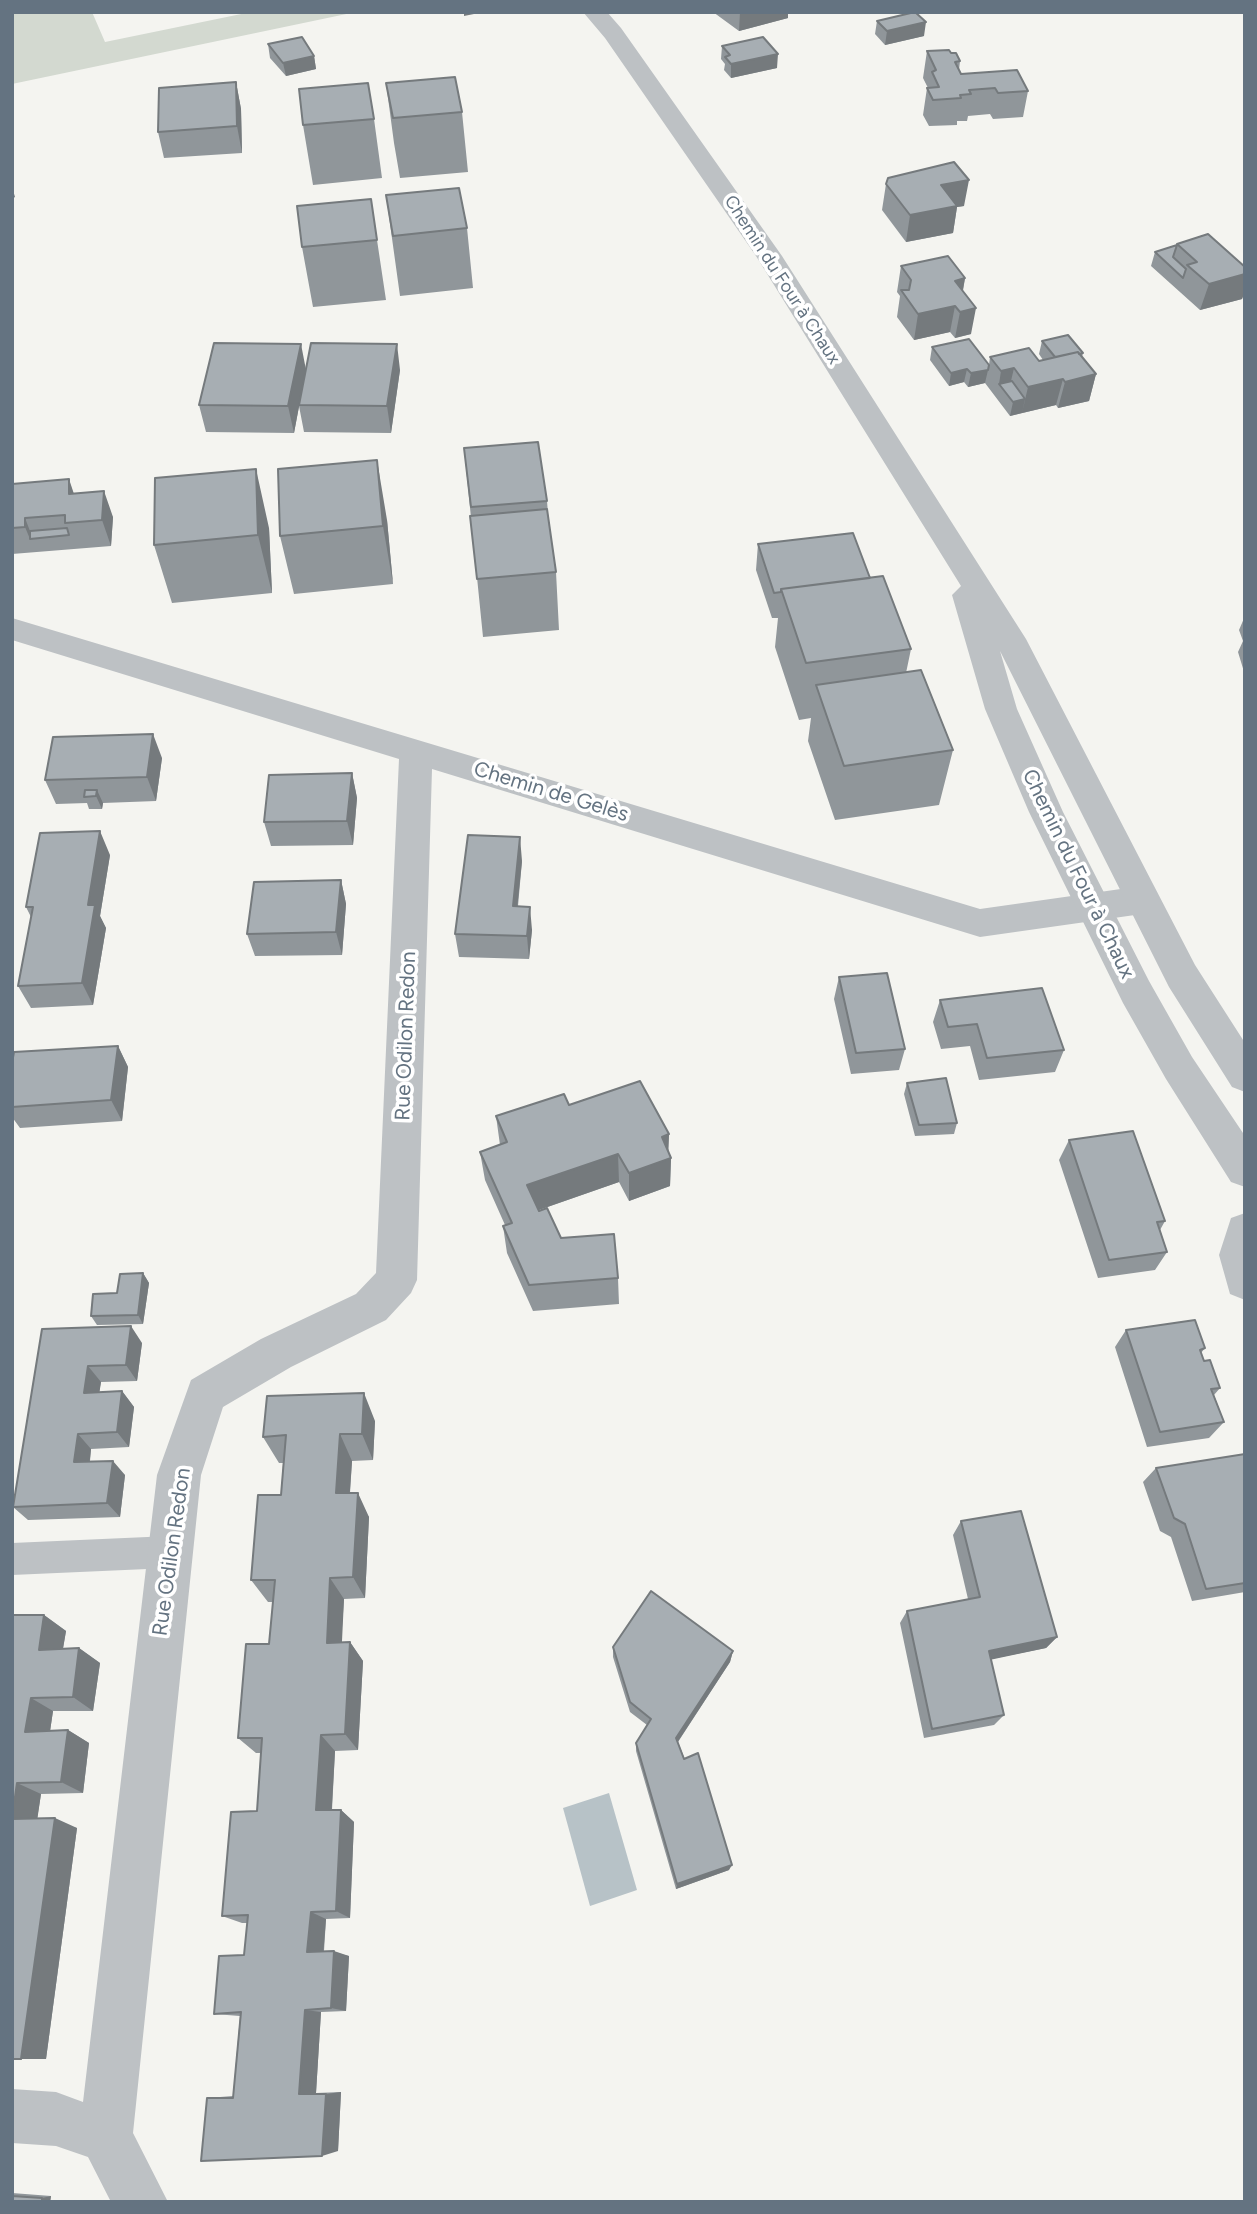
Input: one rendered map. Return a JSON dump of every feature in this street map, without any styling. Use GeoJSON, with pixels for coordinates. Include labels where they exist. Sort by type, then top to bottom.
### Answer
{"type":"FeatureCollection","features":[{"type":"Feature","properties":{"kind":"street","name":"Chemin du Four à Chaux"},"geometry":{"type":"LineString","coordinates":[[594,12],[613,33],[769,256],[1010,639],[1182,976],[1245,1076]]}},
{"type":"Feature","properties":{"kind":"street","name":"Chemin du Four à Chaux"},"geometry":{"type":"LineString","coordinates":[[957,556],[1001,709],[1093,906],[1178,1068],[1245,1170]]}},
{"type":"Feature","properties":{"kind":"street","name":"Chemin de Gelès"},"geometry":{"type":"LineString","coordinates":[[12,629],[980,923],[1142,900]]}},
{"type":"Feature","properties":{"kind":"street","name":"Rue Odilon Redon"},"geometry":{"type":"LineString","coordinates":[[106,2137],[179,1475],[206,1394],[276,1353],[371,1307],[396,1280],[416,752]]}},
{"type":"Feature","properties":{"kind":"street"},"geometry":{"type":"LineString","coordinates":[[1245,1231],[1239,1255],[1245,1281]]}},
{"type":"Feature","properties":{"kind":"street"},"geometry":{"type":"LineString","coordinates":[[12,2116],[56,2119],[106,2137],[141,2202]]}},
{"type":"Feature","properties":{"kind":"lane"},"geometry":{"type":"LineString","coordinates":[[12,1559],[170,1552]]}},
{"type":"Feature","properties":{"kind":"shaded area"},"geometry":{"type":"Polygon","coordinates":[[[12,12],[92,12],[105,42],[251,12],[356,12],[12,84],[12,12]]]}},
{"type":"Feature","properties":{"kind":"shaded area"},"geometry":{"type":"Polygon","coordinates":[[[609,1793],[637,1890],[590,1906],[563,1808],[609,1793]]]}},
{"type":"Feature","properties":{"kind":"building"},"geometry":{"type":"Polygon","coordinates":[[[915,12],[926,22],[887,31],[877,21],[915,12]]]}},
{"type":"Feature","properties":{"kind":"building"},"geometry":{"type":"Polygon","coordinates":[[[302,37],[314,56],[283,63],[268,44],[302,37]]]}},
{"type":"Feature","properties":{"kind":"building"},"geometry":{"type":"Polygon","coordinates":[[[763,37],[778,54],[731,64],[725,57],[730,55],[722,46],[763,37]]]}},
{"type":"Feature","properties":{"kind":"building"},"geometry":{"type":"Polygon","coordinates":[[[949,50],[956,53],[960,61],[955,62],[961,74],[1017,70],[1028,91],[998,93],[995,88],[969,90],[971,94],[960,95],[961,98],[933,100],[927,88],[939,87],[932,72],[936,70],[927,51],[949,50]]]}},
{"type":"Feature","properties":{"kind":"building"},"geometry":{"type":"Polygon","coordinates":[[[455,77],[462,112],[393,118],[386,83],[455,77]]]}},
{"type":"Feature","properties":{"kind":"building"},"geometry":{"type":"Polygon","coordinates":[[[236,82],[237,126],[158,132],[159,88],[236,82]]]}},
{"type":"Feature","properties":{"kind":"building"},"geometry":{"type":"Polygon","coordinates":[[[368,83],[374,119],[303,125],[299,89],[368,83]]]}},
{"type":"Feature","properties":{"kind":"building"},"geometry":{"type":"Polygon","coordinates":[[[954,162],[969,180],[941,185],[957,206],[910,215],[886,184],[888,178],[954,162]]]}},
{"type":"Feature","properties":{"kind":"building"},"geometry":{"type":"Polygon","coordinates":[[[459,188],[467,228],[393,236],[386,195],[459,188]]]}},
{"type":"Feature","properties":{"kind":"building"},"geometry":{"type":"Polygon","coordinates":[[[371,199],[377,240],[302,247],[297,206],[371,199]]]}},
{"type":"Feature","properties":{"kind":"building"},"geometry":{"type":"Polygon","coordinates":[[[1208,234],[1245,267],[1245,274],[1209,284],[1187,265],[1197,262],[1177,244],[1208,234]]]}},
{"type":"Feature","properties":{"kind":"building"},"geometry":{"type":"Polygon","coordinates":[[[1177,245],[1173,257],[1186,269],[1183,278],[1155,252],[1177,245]]]}},
{"type":"Feature","properties":{"kind":"building"},"geometry":{"type":"Polygon","coordinates":[[[948,256],[965,278],[955,281],[976,308],[960,312],[955,306],[918,314],[901,290],[909,290],[911,280],[901,266],[948,256]]]}},
{"type":"Feature","properties":{"kind":"building"},"geometry":{"type":"Polygon","coordinates":[[[1068,335],[1083,353],[1055,357],[1042,341],[1068,335]]]}},
{"type":"Feature","properties":{"kind":"building"},"geometry":{"type":"Polygon","coordinates":[[[969,339],[989,365],[988,370],[971,373],[967,369],[951,373],[932,347],[969,339]]]}},
{"type":"Feature","properties":{"kind":"building"},"geometry":{"type":"Polygon","coordinates":[[[214,343],[301,344],[288,406],[199,405],[214,343]]]}},
{"type":"Feature","properties":{"kind":"building"},"geometry":{"type":"Polygon","coordinates":[[[311,343],[397,344],[387,406],[299,405],[311,343]]]}},
{"type":"Feature","properties":{"kind":"building"},"geometry":{"type":"Polygon","coordinates":[[[1029,348],[1039,361],[1078,352],[1096,374],[1028,387],[1014,368],[1001,371],[990,357],[1029,348]]]}},
{"type":"Feature","properties":{"kind":"building"},"geometry":{"type":"Polygon","coordinates":[[[1012,381],[1025,399],[1013,402],[999,384],[1012,381]]]}},
{"type":"Feature","properties":{"kind":"building"},"geometry":{"type":"Polygon","coordinates":[[[538,442],[547,501],[471,507],[464,448],[538,442]]]}},
{"type":"Feature","properties":{"kind":"building"},"geometry":{"type":"Polygon","coordinates":[[[377,460],[383,526],[280,536],[278,469],[377,460]]]}},
{"type":"Feature","properties":{"kind":"building"},"geometry":{"type":"Polygon","coordinates":[[[256,469],[258,535],[154,545],[155,478],[256,469]]]}},
{"type":"Feature","properties":{"kind":"building"},"geometry":{"type":"Polygon","coordinates":[[[69,479],[69,494],[104,491],[102,520],[65,523],[65,515],[25,518],[25,527],[12,528],[12,484],[69,479]]]}},
{"type":"Feature","properties":{"kind":"building"},"geometry":{"type":"Polygon","coordinates":[[[547,509],[556,572],[477,579],[470,516],[547,509]]]}},
{"type":"Feature","properties":{"kind":"building"},"geometry":{"type":"Polygon","coordinates":[[[67,528],[69,535],[30,539],[30,531],[67,528]]]}},
{"type":"Feature","properties":{"kind":"building"},"geometry":{"type":"Polygon","coordinates":[[[853,533],[870,578],[781,589],[781,592],[774,593],[758,544],[853,533]]]}},
{"type":"Feature","properties":{"kind":"building"},"geometry":{"type":"Polygon","coordinates":[[[883,576],[911,649],[806,663],[781,589],[883,576]]]}},
{"type":"Feature","properties":{"kind":"building"},"geometry":{"type":"Polygon","coordinates":[[[921,670],[953,750],[844,766],[816,685],[921,670]]]}},
{"type":"Feature","properties":{"kind":"building"},"geometry":{"type":"Polygon","coordinates":[[[153,734],[147,777],[45,780],[53,737],[153,734]]]}},
{"type":"Feature","properties":{"kind":"building"},"geometry":{"type":"Polygon","coordinates":[[[352,773],[347,821],[264,822],[269,775],[352,773]]]}},
{"type":"Feature","properties":{"kind":"building"},"geometry":{"type":"Polygon","coordinates":[[[85,790],[97,790],[96,796],[84,797],[85,790]]]}},
{"type":"Feature","properties":{"kind":"building"},"geometry":{"type":"Polygon","coordinates":[[[100,831],[88,905],[95,905],[82,983],[18,986],[33,907],[26,907],[40,833],[100,831]]]}},
{"type":"Feature","properties":{"kind":"building"},"geometry":{"type":"Polygon","coordinates":[[[468,835],[520,837],[513,906],[530,907],[527,936],[455,934],[468,835]]]}},
{"type":"Feature","properties":{"kind":"building"},"geometry":{"type":"Polygon","coordinates":[[[341,880],[336,932],[247,934],[254,882],[341,880]]]}},
{"type":"Feature","properties":{"kind":"building"},"geometry":{"type":"Polygon","coordinates":[[[887,973],[905,1049],[856,1053],[839,977],[887,973]]]}},
{"type":"Feature","properties":{"kind":"building"},"geometry":{"type":"Polygon","coordinates":[[[1042,988],[1064,1050],[987,1058],[977,1024],[948,1027],[940,1000],[1042,988]]]}},
{"type":"Feature","properties":{"kind":"building"},"geometry":{"type":"Polygon","coordinates":[[[118,1046],[111,1100],[12,1107],[14,1052],[118,1046]]]}},
{"type":"Feature","properties":{"kind":"building"},"geometry":{"type":"Polygon","coordinates":[[[946,1078],[957,1123],[919,1125],[907,1083],[946,1078]]]}},
{"type":"Feature","properties":{"kind":"building"},"geometry":{"type":"Polygon","coordinates":[[[640,1081],[669,1134],[662,1137],[671,1158],[629,1173],[618,1154],[527,1185],[539,1211],[547,1208],[561,1238],[614,1234],[618,1278],[529,1285],[503,1226],[512,1223],[480,1152],[507,1142],[496,1116],[564,1094],[569,1105],[640,1081]]]}},
{"type":"Feature","properties":{"kind":"building"},"geometry":{"type":"Polygon","coordinates":[[[1133,1131],[1165,1221],[1157,1222],[1167,1252],[1109,1260],[1069,1140],[1133,1131]]]}},
{"type":"Feature","properties":{"kind":"building"},"geometry":{"type":"Polygon","coordinates":[[[143,1273],[138,1315],[91,1316],[93,1294],[117,1293],[120,1274],[143,1273]]]}},
{"type":"Feature","properties":{"kind":"building"},"geometry":{"type":"Polygon","coordinates":[[[1195,1320],[1205,1348],[1200,1350],[1204,1361],[1210,1360],[1220,1388],[1211,1389],[1224,1422],[1160,1432],[1126,1330],[1195,1320]]]}},
{"type":"Feature","properties":{"kind":"building"},"geometry":{"type":"Polygon","coordinates":[[[131,1326],[126,1365],[88,1366],[84,1393],[122,1391],[117,1432],[78,1434],[74,1462],[113,1461],[107,1503],[13,1507],[42,1329],[131,1326]]]}},
{"type":"Feature","properties":{"kind":"building"},"geometry":{"type":"Polygon","coordinates":[[[364,1393],[362,1434],[340,1434],[336,1493],[358,1493],[353,1577],[330,1578],[327,1643],[350,1642],[345,1734],[321,1735],[316,1810],[341,1810],[336,1911],[311,1912],[307,1952],[334,1951],[331,2008],[305,2010],[299,2094],[326,2094],[322,2156],[201,2161],[207,2098],[233,2098],[241,2012],[214,2014],[219,1956],[244,1955],[248,1915],[222,1916],[231,1812],[257,1811],[262,1738],[238,1738],[246,1644],[269,1644],[275,1580],[251,1580],[258,1495],[281,1495],[286,1435],[263,1437],[267,1396],[364,1393]]]}},
{"type":"Feature","properties":{"kind":"building"},"geometry":{"type":"Polygon","coordinates":[[[1245,1454],[1245,1583],[1206,1589],[1185,1524],[1174,1518],[1156,1468],[1245,1454]]]}},
{"type":"Feature","properties":{"kind":"building"},"geometry":{"type":"Polygon","coordinates":[[[1021,1511],[1057,1637],[989,1651],[1004,1715],[932,1729],[907,1611],[980,1597],[961,1521],[1021,1511]]]}},
{"type":"Feature","properties":{"kind":"building"},"geometry":{"type":"Polygon","coordinates":[[[651,1591],[733,1651],[676,1738],[684,1759],[698,1753],[732,1865],[677,1884],[636,1743],[651,1719],[630,1702],[613,1647],[651,1591]]]}},
{"type":"Feature","properties":{"kind":"building"},"geometry":{"type":"Polygon","coordinates":[[[12,1615],[44,1615],[39,1650],[79,1648],[73,1697],[31,1698],[25,1732],[68,1730],[61,1782],[17,1783],[12,1818],[12,1615]]]}},
{"type":"Feature","properties":{"kind":"building"},"geometry":{"type":"Polygon","coordinates":[[[55,1818],[21,2059],[12,2059],[12,1819],[55,1818]]]}},
{"type":"Feature","properties":{"kind":"building"},"geometry":{"type":"Polygon","coordinates":[[[12,2196],[42,2198],[42,2202],[12,2202],[12,2196]]]}}]}
